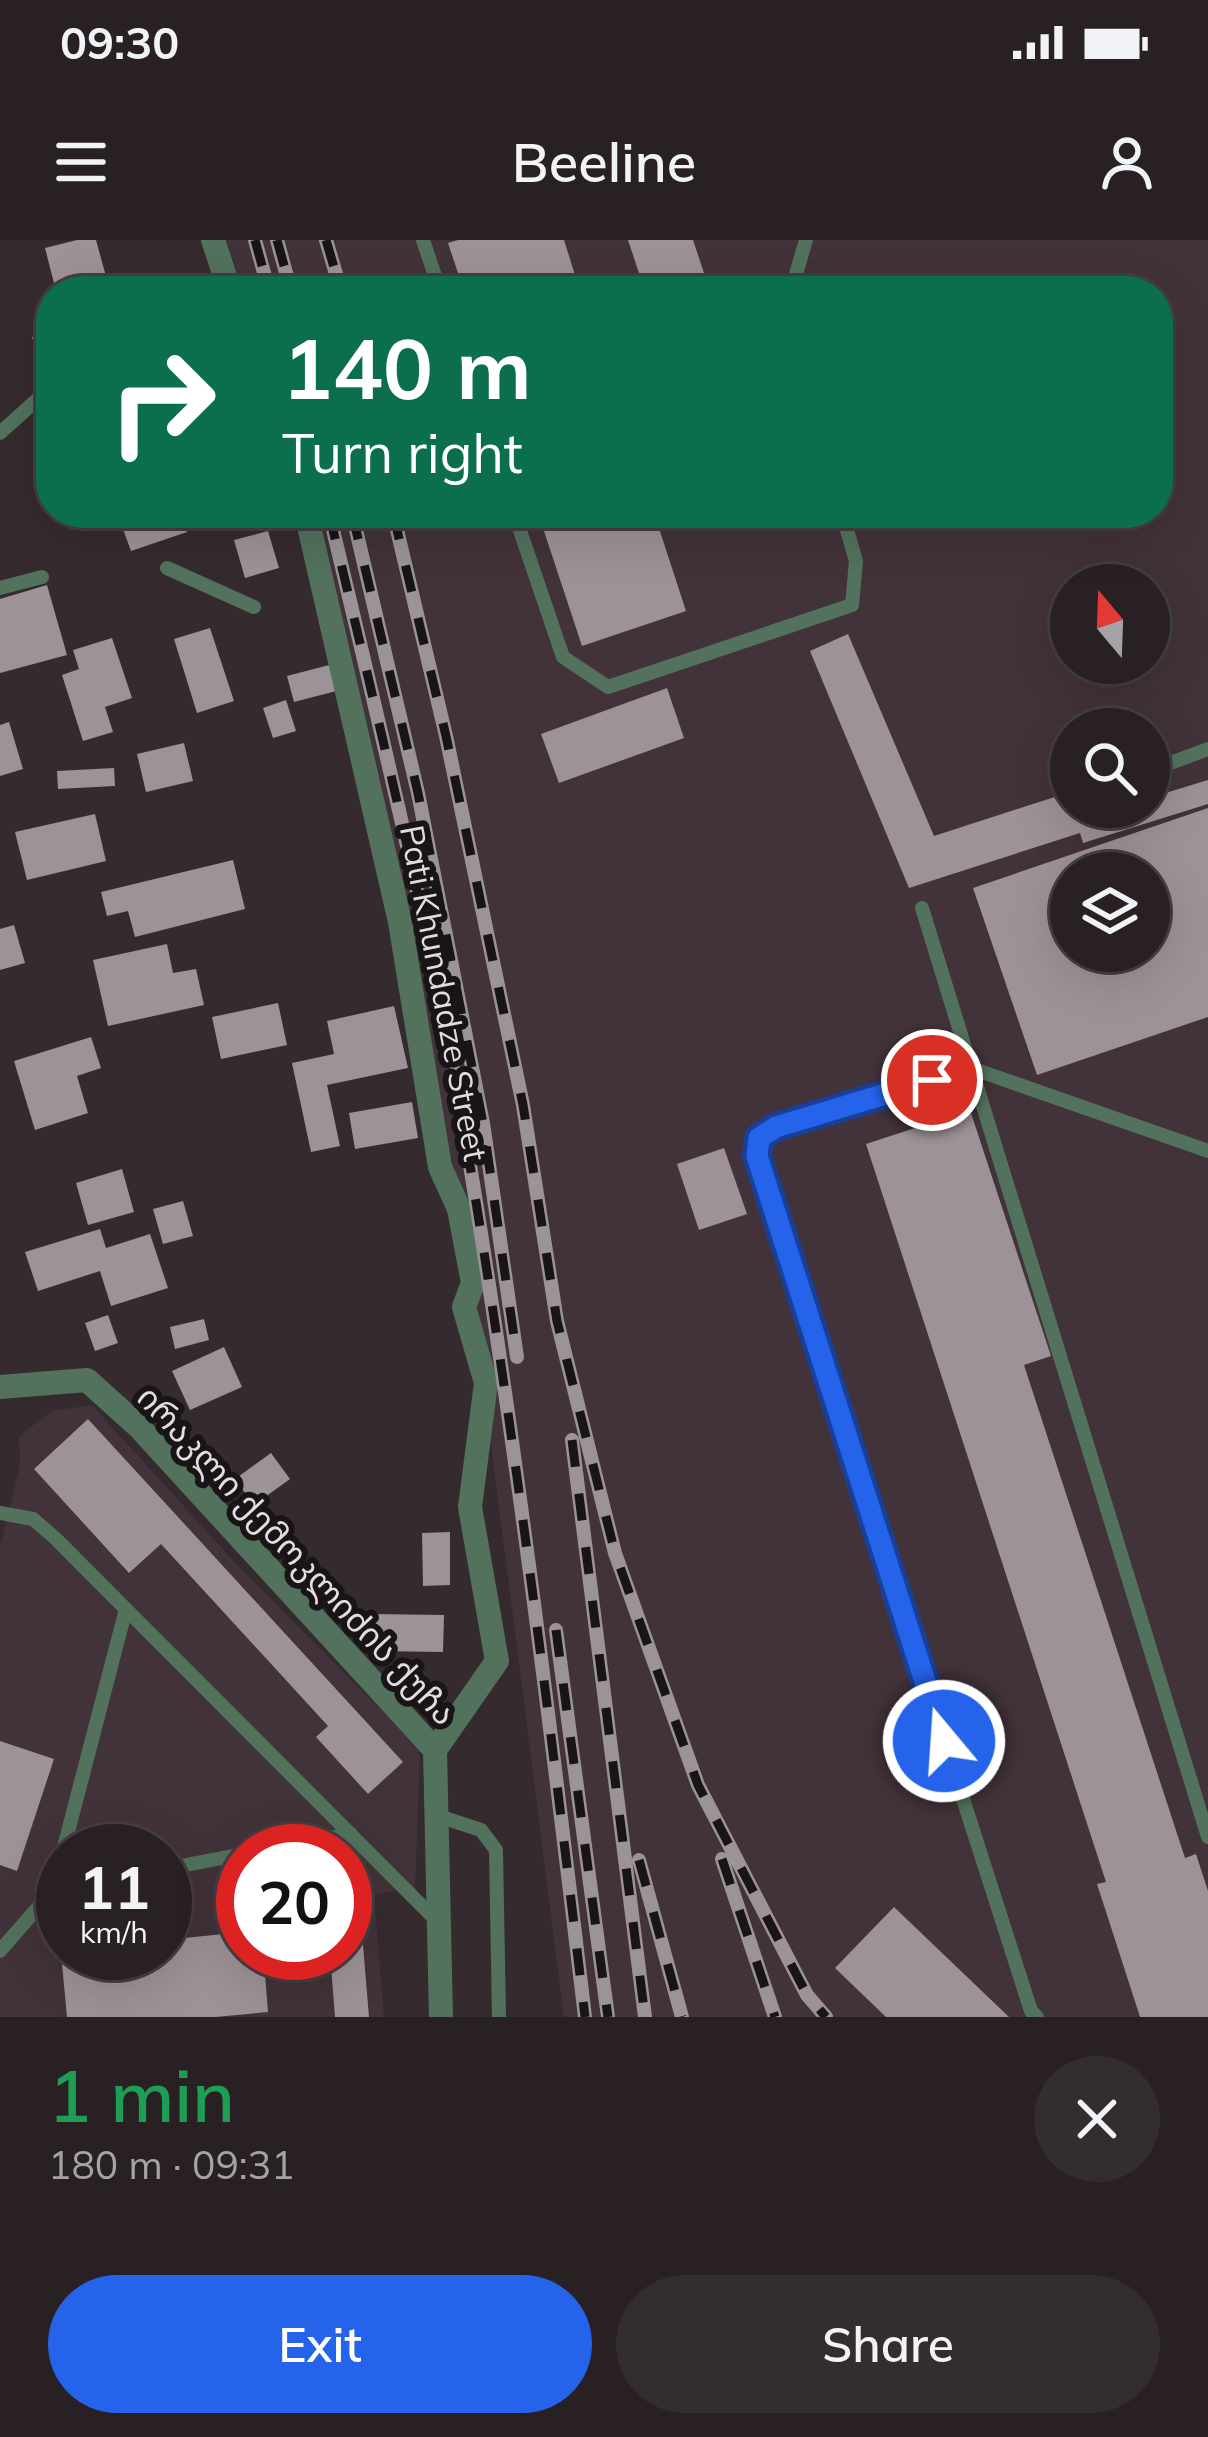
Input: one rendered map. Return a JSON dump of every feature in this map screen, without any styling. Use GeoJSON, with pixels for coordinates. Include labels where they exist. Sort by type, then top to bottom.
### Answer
{"type":"FeatureCollection","features":[{"type":"Feature","properties":{"kind":"street"},"geometry":{"type":"LineString","coordinates":[[213,240],[225,276]]}},
{"type":"Feature","properties":{"kind":"street","name":"Pati Khundadze Street"},"geometry":{"type":"LineString","coordinates":[[309,528],[400,922],[440,1167],[459,1209],[473,1282],[464,1307],[486,1383],[470,1507],[497,1661],[435,1750]]}},
{"type":"Feature","properties":{"kind":"street","name":"ირაკლი ქემოკლიძის ქუჩა"},"geometry":{"type":"LineString","coordinates":[[0,1387],[87,1380],[138,1426],[435,1750],[441,2017]]}},
{"type":"Feature","properties":{"kind":"lane"},"geometry":{"type":"LineString","coordinates":[[423,240],[435,276]]}},
{"type":"Feature","properties":{"kind":"lane"},"geometry":{"type":"LineString","coordinates":[[795,276],[806,240]]}},
{"type":"Feature","properties":{"kind":"lane"},"geometry":{"type":"LineString","coordinates":[[0,433],[36,401]]}},
{"type":"Feature","properties":{"kind":"lane"},"geometry":{"type":"LineString","coordinates":[[519,528],[563,657],[608,687],[851,605],[856,561],[846,528]]}},
{"type":"Feature","properties":{"kind":"lane"},"geometry":{"type":"LineString","coordinates":[[167,568],[254,607]]}},
{"type":"Feature","properties":{"kind":"lane"},"geometry":{"type":"LineString","coordinates":[[0,587],[42,577]]}},
{"type":"Feature","properties":{"kind":"lane"},"geometry":{"type":"LineString","coordinates":[[1170,763],[1208,749]]}},
{"type":"Feature","properties":{"kind":"lane"},"geometry":{"type":"LineString","coordinates":[[922,908],[1208,1837]]}},
{"type":"Feature","properties":{"kind":"lane"},"geometry":{"type":"LineString","coordinates":[[1037,2017],[1030,2011],[757,1156],[759,1138],[776,1127],[971,1069],[1208,1151]]}},
{"type":"Feature","properties":{"kind":"lane"},"geometry":{"type":"LineString","coordinates":[[0,1513],[33,1519],[341,1824]]}},
{"type":"Feature","properties":{"kind":"lane"},"geometry":{"type":"LineString","coordinates":[[70,1824],[126,1610]]}},
{"type":"Feature","properties":{"kind":"lane"},"geometry":{"type":"LineString","coordinates":[[436,1815],[482,1830],[496,1850],[499,2017]]}},
{"type":"Feature","properties":{"kind":"lane"},"geometry":{"type":"LineString","coordinates":[[372,1855],[436,1920]]}},
{"type":"Feature","properties":{"kind":"lane"},"geometry":{"type":"LineString","coordinates":[[0,1952],[36,1912]]}},
{"type":"Feature","properties":{"kind":"shaded area"},"geometry":{"type":"Polygon","coordinates":[[[226,240],[1208,240],[1208,2017],[564,2017],[483,1381],[310,528],[1173,528],[1173,276],[239,276],[226,240]]]}},
{"type":"Feature","properties":{"kind":"shaded area"},"geometry":{"type":"Polygon","coordinates":[[[92,1405],[240,1568],[420,1749],[415,1887],[374,1895],[384,2017],[0,2017],[0,1546],[20,1466],[19,1436],[52,1411],[92,1405]]]}},
{"type":"Feature","properties":{"kind":"building"},"geometry":{"type":"Polygon","coordinates":[[[96,240],[106,276],[52,276],[45,248],[96,240]]]}},
{"type":"Feature","properties":{"kind":"building"},"geometry":{"type":"Polygon","coordinates":[[[564,240],[575,276],[459,276],[448,243],[564,240]]]}},
{"type":"Feature","properties":{"kind":"building"},"geometry":{"type":"Polygon","coordinates":[[[628,240],[693,240],[705,276],[640,276],[628,240]]]}},
{"type":"Feature","properties":{"kind":"building"},"geometry":{"type":"Polygon","coordinates":[[[123,528],[186,528],[187,532],[131,551],[123,528]]]}},
{"type":"Feature","properties":{"kind":"building"},"geometry":{"type":"Polygon","coordinates":[[[543,528],[659,528],[686,611],[582,646],[543,528]]]}},
{"type":"Feature","properties":{"kind":"building"},"geometry":{"type":"Polygon","coordinates":[[[268,531],[279,568],[245,578],[234,540],[268,531]]]}},
{"type":"Feature","properties":{"kind":"building"},"geometry":{"type":"Polygon","coordinates":[[[47,585],[67,655],[0,673],[0,599],[47,585]]]}},
{"type":"Feature","properties":{"kind":"building"},"geometry":{"type":"Polygon","coordinates":[[[210,628],[234,701],[197,713],[174,639],[210,628]]]}},
{"type":"Feature","properties":{"kind":"building"},"geometry":{"type":"Polygon","coordinates":[[[848,634],[934,836],[1050,798],[1050,828],[1131,828],[1083,843],[1080,833],[909,888],[810,651],[848,634]]]}},
{"type":"Feature","properties":{"kind":"building"},"geometry":{"type":"Polygon","coordinates":[[[112,638],[132,698],[105,707],[113,732],[83,741],[62,675],[79,669],[73,650],[112,638]]]}},
{"type":"Feature","properties":{"kind":"building"},"geometry":{"type":"Polygon","coordinates":[[[333,664],[340,690],[294,702],[287,676],[333,664]]]}},
{"type":"Feature","properties":{"kind":"building"},"geometry":{"type":"Polygon","coordinates":[[[667,688],[684,738],[559,783],[541,734],[667,688]]]}},
{"type":"Feature","properties":{"kind":"building"},"geometry":{"type":"Polygon","coordinates":[[[286,700],[296,731],[273,738],[263,708],[286,700]]]}},
{"type":"Feature","properties":{"kind":"building"},"geometry":{"type":"Polygon","coordinates":[[[9,722],[23,769],[0,776],[0,725],[9,722]]]}},
{"type":"Feature","properties":{"kind":"building"},"geometry":{"type":"Polygon","coordinates":[[[184,743],[193,781],[146,792],[137,754],[184,743]]]}},
{"type":"Feature","properties":{"kind":"building"},"geometry":{"type":"Polygon","coordinates":[[[114,768],[115,786],[58,789],[57,771],[114,768]]]}},
{"type":"Feature","properties":{"kind":"building"},"geometry":{"type":"Polygon","coordinates":[[[1208,780],[1208,804],[1170,816],[1170,792],[1208,780]]]}},
{"type":"Feature","properties":{"kind":"building"},"geometry":{"type":"Polygon","coordinates":[[[1208,808],[1208,1017],[1037,1075],[973,888],[1050,862],[1050,972],[1170,972],[1170,852],[1079,852],[1149,828],[1170,828],[1170,821],[1208,808]]]}},
{"type":"Feature","properties":{"kind":"building"},"geometry":{"type":"Polygon","coordinates":[[[95,814],[106,861],[27,880],[15,832],[95,814]]]}},
{"type":"Feature","properties":{"kind":"building"},"geometry":{"type":"Polygon","coordinates":[[[233,860],[245,909],[135,937],[128,911],[107,916],[101,892],[233,860]]]}},
{"type":"Feature","properties":{"kind":"building"},"geometry":{"type":"Polygon","coordinates":[[[14,925],[25,963],[0,970],[0,929],[14,925]]]}},
{"type":"Feature","properties":{"kind":"building"},"geometry":{"type":"Polygon","coordinates":[[[167,944],[173,973],[196,969],[204,1005],[108,1026],[93,960],[167,944]]]}},
{"type":"Feature","properties":{"kind":"building"},"geometry":{"type":"Polygon","coordinates":[[[278,1003],[287,1045],[221,1059],[212,1017],[278,1003]]]}},
{"type":"Feature","properties":{"kind":"building"},"geometry":{"type":"Polygon","coordinates":[[[394,1006],[408,1068],[327,1085],[340,1146],[311,1152],[292,1063],[334,1054],[327,1021],[394,1006]]]}},
{"type":"Feature","properties":{"kind":"building"},"geometry":{"type":"Polygon","coordinates":[[[91,1037],[101,1068],[77,1076],[88,1113],[35,1130],[14,1061],[91,1037]]]}},
{"type":"Feature","properties":{"kind":"building"},"geometry":{"type":"Polygon","coordinates":[[[412,1102],[418,1138],[355,1149],[349,1113],[412,1102]]]}},
{"type":"Feature","properties":{"kind":"building"},"geometry":{"type":"Polygon","coordinates":[[[970,1110],[1051,1356],[1024,1365],[1185,1858],[1196,1854],[1208,1891],[1208,2017],[1140,2017],[1097,1884],[1106,1882],[866,1144],[970,1110]]]}},
{"type":"Feature","properties":{"kind":"building"},"geometry":{"type":"Polygon","coordinates":[[[724,1148],[747,1214],[699,1230],[677,1164],[724,1148]]]}},
{"type":"Feature","properties":{"kind":"building"},"geometry":{"type":"Polygon","coordinates":[[[122,1169],[134,1212],[88,1225],[76,1183],[122,1169]]]}},
{"type":"Feature","properties":{"kind":"building"},"geometry":{"type":"Polygon","coordinates":[[[183,1201],[193,1236],[163,1244],[153,1209],[183,1201]]]}},
{"type":"Feature","properties":{"kind":"building"},"geometry":{"type":"Polygon","coordinates":[[[100,1229],[106,1248],[150,1234],[168,1288],[111,1306],[100,1271],[38,1291],[25,1252],[100,1229]]]}},
{"type":"Feature","properties":{"kind":"building"},"geometry":{"type":"Polygon","coordinates":[[[108,1315],[118,1343],[95,1351],[85,1323],[108,1315]]]}},
{"type":"Feature","properties":{"kind":"building"},"geometry":{"type":"Polygon","coordinates":[[[204,1319],[209,1340],[175,1349],[170,1327],[204,1319]]]}},
{"type":"Feature","properties":{"kind":"building"},"geometry":{"type":"Polygon","coordinates":[[[224,1347],[242,1387],[190,1410],[172,1371],[224,1347]]]}},
{"type":"Feature","properties":{"kind":"building"},"geometry":{"type":"Polygon","coordinates":[[[88,1419],[403,1762],[368,1794],[316,1737],[328,1726],[161,1544],[129,1573],[34,1469],[88,1419]]]}},
{"type":"Feature","properties":{"kind":"building"},"geometry":{"type":"Polygon","coordinates":[[[271,1453],[290,1479],[254,1505],[235,1479],[271,1453]]]}},
{"type":"Feature","properties":{"kind":"building"},"geometry":{"type":"Polygon","coordinates":[[[450,1532],[450,1585],[423,1586],[422,1533],[450,1532]]]}},
{"type":"Feature","properties":{"kind":"building"},"geometry":{"type":"Polygon","coordinates":[[[373,1614],[444,1615],[443,1652],[372,1651],[373,1614]]]}},
{"type":"Feature","properties":{"kind":"building"},"geometry":{"type":"Polygon","coordinates":[[[0,1741],[54,1759],[17,1871],[0,1865],[0,1741]]]}},
{"type":"Feature","properties":{"kind":"building"},"geometry":{"type":"Polygon","coordinates":[[[894,1907],[1009,2017],[886,2017],[835,1968],[894,1907]]]}},
{"type":"Feature","properties":{"kind":"building"},"geometry":{"type":"Polygon","coordinates":[[[216,1935],[216,1980],[265,1980],[268,2012],[215,2017],[67,2017],[64,1980],[192,1980],[192,1937],[216,1935]]]}},
{"type":"Feature","properties":{"kind":"building"},"geometry":{"type":"Polygon","coordinates":[[[332,1980],[366,1980],[369,2017],[335,2017],[332,1980]]]}},
{"type":"Feature","properties":{"kind":"railway"},"geometry":{"type":"LineString","coordinates":[[255,240],[265,276]]}},
{"type":"Feature","properties":{"kind":"railway"},"geometry":{"type":"LineString","coordinates":[[277,240],[287,276]]}},
{"type":"Feature","properties":{"kind":"railway"},"geometry":{"type":"LineString","coordinates":[[326,240],[337,276]]}},
{"type":"Feature","properties":{"kind":"railway"},"geometry":{"type":"LineString","coordinates":[[333,528],[419,901],[465,1135],[545,1685],[585,2017]]}},
{"type":"Feature","properties":{"kind":"railway"},"geometry":{"type":"LineString","coordinates":[[356,528],[418,793],[483,1123],[517,1357]]}},
{"type":"Feature","properties":{"kind":"railway"},"geometry":{"type":"LineString","coordinates":[[397,528],[446,736],[523,1105],[557,1321],[615,1553],[698,1785],[807,1995],[826,2017]]}},
{"type":"Feature","properties":{"kind":"railway"},"geometry":{"type":"LineString","coordinates":[[572,1440],[645,2017]]}},
{"type":"Feature","properties":{"kind":"railway"},"geometry":{"type":"LineString","coordinates":[[556,1630],[608,2017]]}},
{"type":"Feature","properties":{"kind":"railway"},"geometry":{"type":"LineString","coordinates":[[722,1859],[775,2017]]}},
{"type":"Feature","properties":{"kind":"railway"},"geometry":{"type":"LineString","coordinates":[[639,1860],[682,2017]]}},
{"type":"Feature","properties":{"kind":"route"},"geometry":{"type":"LineString","coordinates":[[932,1080],[776,1127],[759,1138],[757,1156],[944,1741]]}}]}
